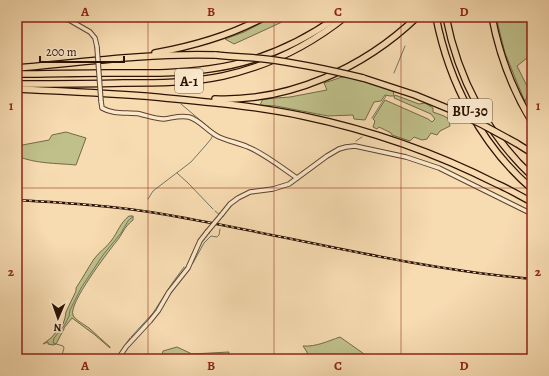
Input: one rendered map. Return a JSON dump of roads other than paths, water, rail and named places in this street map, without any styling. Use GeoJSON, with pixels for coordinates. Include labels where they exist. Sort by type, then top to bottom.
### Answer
{"type":"FeatureCollection","features":[{"type":"Feature","properties":{"kind":"highway"},"geometry":{"type":"LineString","coordinates":[[114,59],[171,50],[200,43],[231,33],[264,17]]}},
{"type":"Feature","properties":{"kind":"highway","name":"A-1"},"geometry":{"type":"LineString","coordinates":[[17,74],[162,73],[195,71],[222,67],[255,59],[285,47],[317,31],[337,17]]}},
{"type":"Feature","properties":{"kind":"highway","name":"A-1"},"geometry":{"type":"LineString","coordinates":[[17,84],[161,83],[223,76],[257,66],[290,52],[316,38],[345,17]]}},
{"type":"Feature","properties":{"kind":"highway"},"geometry":{"type":"LineString","coordinates":[[17,89],[219,100],[250,98],[291,89],[325,78],[346,68],[377,50],[417,17]]}},
{"type":"Feature","properties":{"kind":"highway","name":"BU-30"},"geometry":{"type":"LineString","coordinates":[[436,17],[448,62],[456,84],[471,114],[485,137],[512,170],[532,189]]}},
{"type":"Feature","properties":{"kind":"highway","name":"BU-30"},"geometry":{"type":"LineString","coordinates":[[446,17],[460,67],[476,102],[495,134],[510,154],[532,176]]}},
{"type":"Feature","properties":{"kind":"highway"},"geometry":{"type":"LineString","coordinates":[[492,17],[500,51],[508,74],[524,109],[532,122]]}},
{"type":"Feature","properties":{"kind":"highway"},"geometry":{"type":"LineString","coordinates":[[17,68],[174,55],[266,59],[330,70],[362,78],[415,95],[483,125],[532,153]]}},
{"type":"Feature","properties":{"kind":"highway"},"geometry":{"type":"LineString","coordinates":[[119,94],[230,104],[273,110],[346,126],[391,140],[450,162],[500,185],[532,202]]}},
{"type":"Feature","properties":{"kind":"street"},"geometry":{"type":"LineString","coordinates":[[64,17],[90,32],[95,38],[102,108],[117,113],[130,113],[163,119],[181,116],[189,117],[219,137],[258,152],[297,178]]}},
{"type":"Feature","properties":{"kind":"street"},"geometry":{"type":"LineString","coordinates":[[118,359],[126,347],[158,311],[169,292],[188,268],[200,241],[230,204],[250,192],[284,186],[332,153],[346,147],[355,146],[406,157],[434,166],[532,214]]}},
{"type":"Feature","properties":{"kind":"waterway"},"geometry":{"type":"LineString","coordinates":[[394,73],[405,46]]}},
{"type":"Feature","properties":{"kind":"waterway"},"geometry":{"type":"LineString","coordinates":[[372,118],[386,96]]}},
{"type":"Feature","properties":{"kind":"waterway"},"geometry":{"type":"LineString","coordinates":[[181,104],[213,131]]}},
{"type":"Feature","properties":{"kind":"waterway"},"geometry":{"type":"LineString","coordinates":[[148,199],[153,191],[191,162],[213,135]]}},
{"type":"Feature","properties":{"kind":"waterway"},"geometry":{"type":"LineString","coordinates":[[356,141],[362,137]]}},
{"type":"Feature","properties":{"kind":"waterway"},"geometry":{"type":"LineString","coordinates":[[177,173],[213,209]]}},
{"type":"Feature","properties":{"kind":"waterway"},"geometry":{"type":"LineString","coordinates":[[215,211],[220,215]]}},
{"type":"Feature","properties":{"kind":"waterway"},"geometry":{"type":"LineString","coordinates":[[61,359],[64,348],[63,346],[53,343],[54,338],[64,326],[81,288],[103,255],[121,233],[128,221],[133,217]]}},
{"type":"Feature","properties":{"kind":"waterway"},"geometry":{"type":"LineString","coordinates":[[193,263],[204,243],[211,236],[217,237],[220,229]]}},
{"type":"Feature","properties":{"kind":"waterway"},"geometry":{"type":"LineString","coordinates":[[131,337],[153,313],[184,267]]}},
{"type":"Feature","properties":{"kind":"waterway"},"geometry":{"type":"LineString","coordinates":[[125,345],[130,338]]}},
{"type":"Feature","properties":{"kind":"railway"},"geometry":{"type":"LineString","coordinates":[[17,200],[130,209],[213,223],[349,251],[440,267],[532,279]]}}]}
